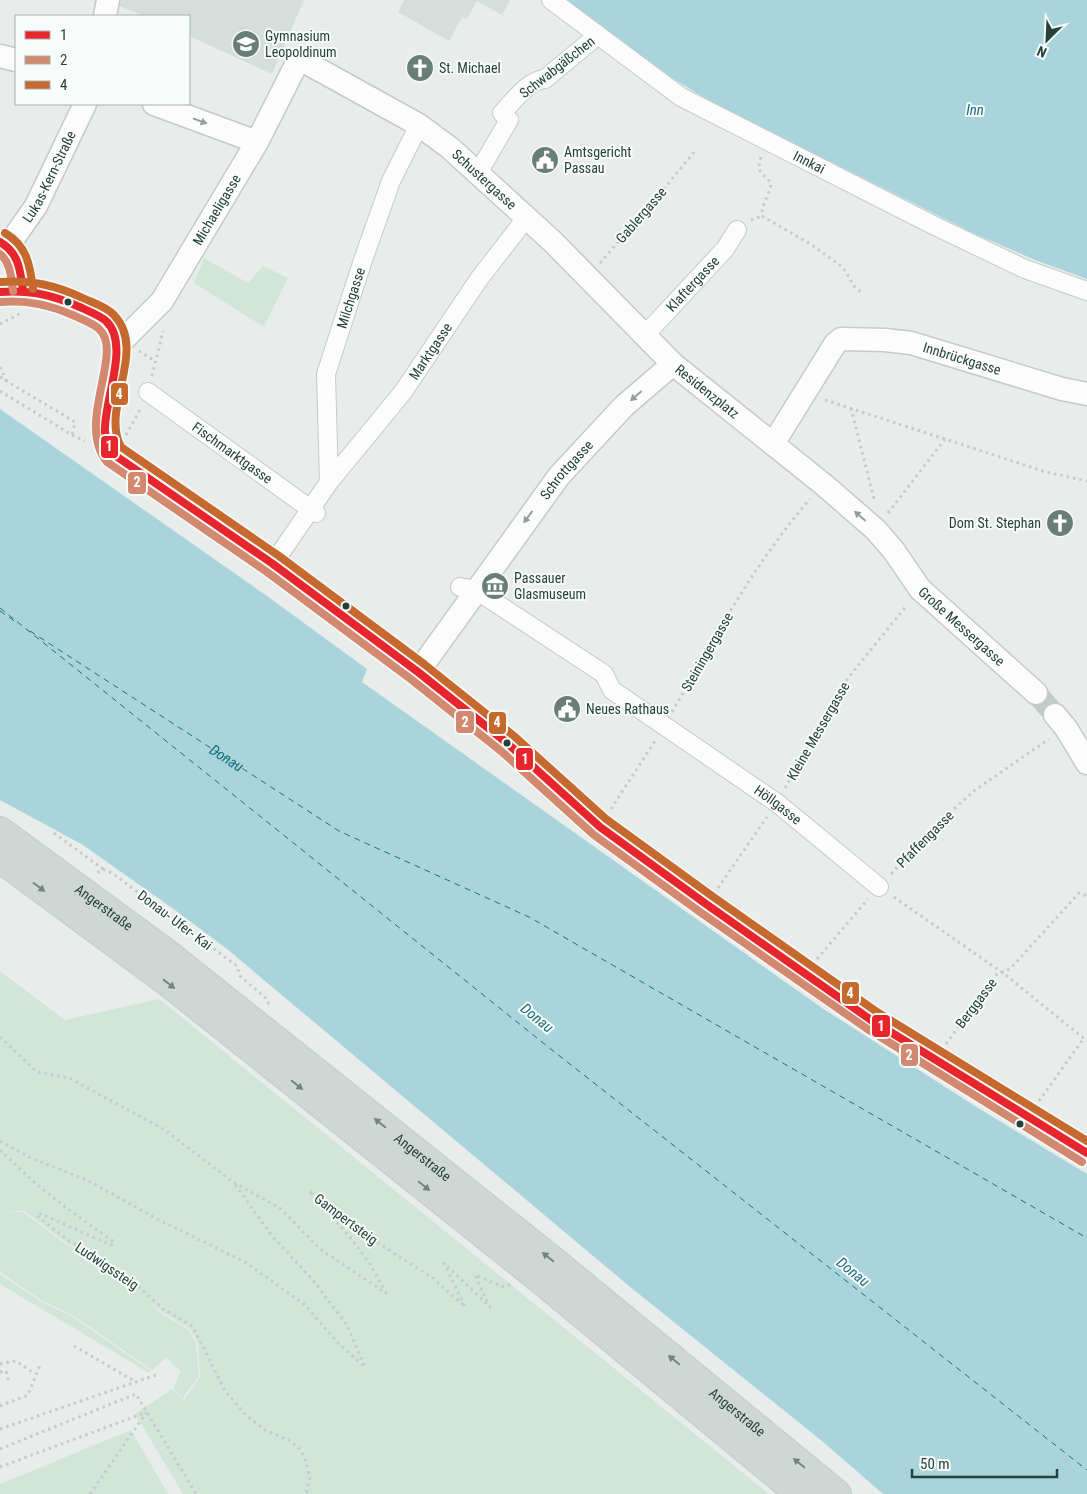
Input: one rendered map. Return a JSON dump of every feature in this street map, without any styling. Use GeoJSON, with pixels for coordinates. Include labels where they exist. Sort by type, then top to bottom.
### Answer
{"type":"FeatureCollection","features":[{"type":"Feature","properties":{"kind":"main road","name":"Angerstraße"},"geometry":{"type":"LineString","coordinates":[[0,831],[165,952],[552,1260],[837,1494]]}},
{"type":"Feature","properties":{"kind":"main road","name":"Angerstraße"},"geometry":{"type":"LineString","coordinates":[[0,858],[169,983],[535,1275],[800,1494]]}},
{"type":"Feature","properties":{"kind":"street"},"geometry":{"type":"LineString","coordinates":[[105,15],[108,0]]}},
{"type":"Feature","properties":{"kind":"street","name":"Innkai"},"geometry":{"type":"LineString","coordinates":[[551,0],[682,98],[1016,265],[1068,285],[1087,290]]}},
{"type":"Feature","properties":{"kind":"street","name":"Schwabgäßchen"},"geometry":{"type":"LineString","coordinates":[[478,173],[508,120],[502,113],[524,90],[538,79],[545,79],[598,35]]}},
{"type":"Feature","properties":{"kind":"street"},"geometry":{"type":"LineString","coordinates":[[0,56],[15,60]]}},
{"type":"Feature","properties":{"kind":"street","name":"Schustergasse"},"geometry":{"type":"LineString","coordinates":[[298,61],[307,63],[419,125],[450,148],[527,217],[645,335]]}},
{"type":"Feature","properties":{"kind":"street","name":"Michaeligasse"},"geometry":{"type":"LineString","coordinates":[[117,346],[162,301],[257,142],[298,61]]}},
{"type":"Feature","properties":{"kind":"street","name":"Lukas-Kern-Straße"},"geometry":{"type":"LineString","coordinates":[[4,244],[36,206],[85,105]]}},
{"type":"Feature","properties":{"kind":"street"},"geometry":{"type":"LineString","coordinates":[[157,105],[257,142]]}},
{"type":"Feature","properties":{"kind":"street","name":"Milchgasse"},"geometry":{"type":"LineString","coordinates":[[329,482],[326,374],[363,260],[391,182],[419,125]]}},
{"type":"Feature","properties":{"kind":"street","name":"Marktgasse"},"geometry":{"type":"LineString","coordinates":[[272,564],[313,512],[329,482],[403,392],[479,279],[527,217]]}},
{"type":"Feature","properties":{"kind":"street","name":"Klaftergasse"},"geometry":{"type":"LineString","coordinates":[[645,335],[725,250],[737,230]]}},
{"type":"Feature","properties":{"kind":"street"},"geometry":{"type":"LineString","coordinates":[[4,244],[17,256],[23,290]]}},
{"type":"Feature","properties":{"kind":"street"},"geometry":{"type":"LineString","coordinates":[[0,292],[23,290],[42,292],[68,302],[108,323],[114,332],[117,346],[104,432],[113,454],[272,564],[418,672],[507,743],[600,827],[706,904],[871,1020],[1087,1153]]}},
{"type":"Feature","properties":{"kind":"street","name":"Residenzplatz"},"geometry":{"type":"LineString","coordinates":[[645,335],[673,364],[878,527],[894,551]]}},
{"type":"Feature","properties":{"kind":"street","name":"Innbrückgasse"},"geometry":{"type":"LineString","coordinates":[[804,393],[835,344],[841,339],[850,339],[911,343],[1062,389],[1087,394]]}},
{"type":"Feature","properties":{"kind":"street","name":"Schrottgasse"},"geometry":{"type":"LineString","coordinates":[[418,672],[468,588],[559,476],[624,406],[673,364]]}},
{"type":"Feature","properties":{"kind":"street","name":"Fischmarktgasse"},"geometry":{"type":"LineString","coordinates":[[148,392],[313,512]]}},
{"type":"Feature","properties":{"kind":"street"},"geometry":{"type":"LineString","coordinates":[[773,444],[804,393]]}},
{"type":"Feature","properties":{"kind":"street","name":"Große Messergasse"},"geometry":{"type":"LineString","coordinates":[[894,551],[920,589],[1036,694]]}},
{"type":"Feature","properties":{"kind":"street","name":"Höllgasse"},"geometry":{"type":"LineString","coordinates":[[468,588],[604,674],[612,690],[777,803],[879,887]]}},
{"type":"Feature","properties":{"kind":"street"},"geometry":{"type":"LineString","coordinates":[[1060,721],[1087,763]]}},
{"type":"Feature","properties":{"kind":"path","name":"Gablergasse"},"geometry":{"type":"LineString","coordinates":[[588,277],[694,152]]}},
{"type":"Feature","properties":{"kind":"path"},"geometry":{"type":"LineString","coordinates":[[758,167],[760,172],[771,183],[771,190],[761,209],[762,216],[812,245],[841,266],[854,286],[862,294]]}},
{"type":"Feature","properties":{"kind":"path"},"geometry":{"type":"LineString","coordinates":[[0,324],[17,317]]}},
{"type":"Feature","properties":{"kind":"path"},"geometry":{"type":"LineString","coordinates":[[140,351],[156,361]]}},
{"type":"Feature","properties":{"kind":"path"},"geometry":{"type":"LineString","coordinates":[[0,366],[7,381]]}},
{"type":"Feature","properties":{"kind":"path"},"geometry":{"type":"LineString","coordinates":[[0,377],[75,422],[72,435],[0,391]]}},
{"type":"Feature","properties":{"kind":"path"},"geometry":{"type":"LineString","coordinates":[[804,393],[1046,472],[1087,481]]}},
{"type":"Feature","properties":{"kind":"path"},"geometry":{"type":"LineString","coordinates":[[851,408],[878,527]]}},
{"type":"Feature","properties":{"kind":"path"},"geometry":{"type":"LineString","coordinates":[[878,527],[945,439]]}},
{"type":"Feature","properties":{"kind":"path","name":"Steiningergasse"},"geometry":{"type":"LineString","coordinates":[[600,827],[664,727],[754,573],[783,531],[823,484]]}},
{"type":"Feature","properties":{"kind":"path","name":"Kleine Messergasse"},"geometry":{"type":"LineString","coordinates":[[706,904],[777,803],[848,678],[920,589]]}},
{"type":"Feature","properties":{"kind":"path","name":"Pfaffengasse"},"geometry":{"type":"LineString","coordinates":[[805,974],[920,840],[974,790],[1060,721]]}},
{"type":"Feature","properties":{"kind":"path","name":"Donau- Ufer- Kai"},"geometry":{"type":"LineString","coordinates":[[54,833],[103,869],[112,873],[237,966],[240,976],[267,999]]}},
{"type":"Feature","properties":{"kind":"path"},"geometry":{"type":"LineString","coordinates":[[98,873],[103,869]]}},
{"type":"Feature","properties":{"kind":"path"},"geometry":{"type":"LineString","coordinates":[[879,887],[1003,973],[1085,1040],[1027,1117]]}},
{"type":"Feature","properties":{"kind":"path","name":"Berggasse"},"geometry":{"type":"LineString","coordinates":[[934,1060],[996,975],[1010,969],[1080,893],[1087,896]]}},
{"type":"Feature","properties":{"kind":"path","name":"Gampertsteig"},"geometry":{"type":"LineString","coordinates":[[0,1037],[37,1072],[69,1078],[165,1130],[233,1182],[281,1209],[320,1250],[386,1293],[370,1264],[350,1237],[309,1191],[362,1233],[433,1278],[466,1307],[444,1263],[490,1307],[475,1275],[503,1287],[535,1275]]}},
{"type":"Feature","properties":{"kind":"path","name":"Gampertsteig"},"geometry":{"type":"LineString","coordinates":[[0,1141],[30,1158],[90,1181],[157,1220],[245,1262],[305,1305],[338,1343],[365,1367],[347,1325],[312,1278],[272,1236],[233,1182]]}},
{"type":"Feature","properties":{"kind":"path","name":"Ludwigssteig"},"geometry":{"type":"LineString","coordinates":[[0,1150],[35,1183],[114,1243],[111,1245],[39,1213],[37,1216],[69,1241],[88,1250],[135,1282],[163,1309],[191,1325],[230,1398],[247,1416],[265,1430],[288,1440],[298,1447],[305,1458],[310,1478],[306,1494]]}},
{"type":"Feature","properties":{"kind":"path"},"geometry":{"type":"LineString","coordinates":[[74,1346],[137,1382]]}},
{"type":"Feature","properties":{"kind":"path"},"geometry":{"type":"LineString","coordinates":[[0,1364],[16,1361],[35,1374]]}},
{"type":"Feature","properties":{"kind":"path"},"geometry":{"type":"LineString","coordinates":[[0,1406],[28,1395],[40,1365]]}},
{"type":"Feature","properties":{"kind":"path"},"geometry":{"type":"LineString","coordinates":[[0,1372],[6,1371],[9,1382]]}},
{"type":"Feature","properties":{"kind":"path"},"geometry":{"type":"LineString","coordinates":[[0,1427],[156,1375]]}},
{"type":"Feature","properties":{"kind":"path"},"geometry":{"type":"LineString","coordinates":[[0,1450],[136,1394],[196,1494]]}},
{"type":"Feature","properties":{"kind":"path"},"geometry":{"type":"LineString","coordinates":[[0,1467],[147,1412]]}},
{"type":"Feature","properties":{"kind":"path"},"geometry":{"type":"LineString","coordinates":[[90,1494],[147,1412]]}},
{"type":"Feature","properties":{"kind":"shaded area","name":"Gymnasium Leopoldinum"},"geometry":{"type":"Polygon","coordinates":[[[120,0],[304,0],[272,74],[190,36],[190,15],[142,15],[117,5],[120,0]]]}},
{"type":"Feature","properties":{"kind":"shaded area"},"geometry":{"type":"Polygon","coordinates":[[[404,0],[510,0],[502,15],[477,1],[467,19],[462,17],[449,41],[398,12],[404,0]]]}},
{"type":"Feature","properties":{"kind":"green space"},"geometry":{"type":"Polygon","coordinates":[[[204,258],[248,283],[263,266],[288,278],[264,327],[194,283],[204,258]]]}},
{"type":"Feature","properties":{"kind":"green space"},"geometry":{"type":"Polygon","coordinates":[[[0,971],[65,1020],[159,999],[769,1494],[183,1494],[135,1414],[172,1389],[184,1400],[200,1377],[198,1343],[190,1329],[162,1312],[150,1302],[161,1313],[189,1330],[196,1343],[199,1376],[183,1398],[173,1389],[181,1371],[167,1357],[152,1370],[74,1316],[41,1300],[0,1272],[0,971]],[[0,1211],[23,1212],[67,1245],[86,1255],[140,1294],[86,1253],[68,1244],[24,1211],[0,1211]]]}},
{"type":"Feature","properties":{"kind":"green space"},"geometry":{"type":"Polygon","coordinates":[[[0,1274],[40,1301],[73,1317],[151,1371],[149,1373],[0,1284],[0,1274]]]}},
{"type":"Feature","properties":{"kind":"green space"},"geometry":{"type":"Polygon","coordinates":[[[131,1430],[168,1494],[0,1494],[0,1484],[131,1430]]]}},
{"type":"Feature","properties":{"kind":"water","name":"Inn"},"geometry":{"type":"Polygon","coordinates":[[[567,0],[1087,0],[1087,279],[1035,260],[971,232],[725,109],[640,58],[567,0]]]}},
{"type":"Feature","properties":{"kind":"water","name":"Donau"},"geometry":{"type":"Polygon","coordinates":[[[0,409],[267,596],[367,669],[362,682],[822,1008],[978,1108],[1087,1174],[1087,1494],[883,1494],[822,1441],[629,1286],[227,949],[83,845],[0,800],[0,409]]]}},
{"type":"Feature","properties":{"kind":"ferry route"},"geometry":{"type":"LineString","coordinates":[[0,608],[552,1050],[1087,1470]]}},
{"type":"Feature","properties":{"kind":"ferry route"},"geometry":{"type":"LineString","coordinates":[[0,611],[16,622]]}},
{"type":"Feature","properties":{"kind":"ferry route"},"geometry":{"type":"LineString","coordinates":[[30,631],[339,831],[529,917],[1087,1238]]}},
{"type":"Feature","properties":{"kind":"tunnel"},"geometry":{"type":"LineString","coordinates":[[1036,693],[1055,715]]}},
{"type":"Feature","properties":{"kind":"transit line","name":"4"},"geometry":{"type":"LineString","coordinates":[[5,233],[23,250],[29,264],[33,289]]}},
{"type":"Feature","properties":{"kind":"transit line","name":"1"},"geometry":{"type":"LineString","coordinates":[[0,242],[11,251],[18,263],[23,290]]}},
{"type":"Feature","properties":{"kind":"transit line","name":"2"},"geometry":{"type":"LineString","coordinates":[[0,254],[8,266],[13,291]]}},
{"type":"Feature","properties":{"kind":"transit line","name":"4"},"geometry":{"type":"LineString","coordinates":[[0,282],[44,284],[74,294],[108,310],[114,315],[123,329],[126,345],[126,362],[116,415],[116,432],[121,447],[279,556],[424,664],[514,736],[606,819],[712,896],[877,1012],[1087,1141]]}},
{"type":"Feature","properties":{"kind":"transit line","name":"1"},"geometry":{"type":"LineString","coordinates":[[0,292],[32,293],[61,300],[97,315],[106,321],[113,331],[116,344],[116,358],[105,420],[105,432],[113,454],[273,564],[418,672],[507,743],[600,827],[706,904],[871,1020],[1087,1153]]}},
{"type":"Feature","properties":{"kind":"transit line","name":"2"},"geometry":{"type":"LineString","coordinates":[[1,302],[20,302],[48,306],[91,323],[99,329],[105,340],[107,354],[97,409],[96,428],[99,446],[107,462],[267,572],[412,680],[501,751],[594,835],[700,912],[866,1028],[1082,1162]]}},
{"type":"Feature","properties":{"kind":"place","name":"Gymnasium Leopoldinum"},"geometry":{"type":"Point","coordinates":[246,44]}},
{"type":"Feature","properties":{"kind":"place","name":"St. Michael"},"geometry":{"type":"Point","coordinates":[420,68]}},
{"type":"Feature","properties":{"kind":"place","name":"Amtsgericht Passau"},"geometry":{"type":"Point","coordinates":[545,160]}},
{"type":"Feature","properties":{"kind":"place","name":"Dom St. Stephan"},"geometry":{"type":"Point","coordinates":[1060,523]}},
{"type":"Feature","properties":{"kind":"place","name":"Passauer Glasmuseum"},"geometry":{"type":"Point","coordinates":[495,586]}},
{"type":"Feature","properties":{"kind":"place","name":"Neues Rathaus"},"geometry":{"type":"Point","coordinates":[567,709]}}]}
